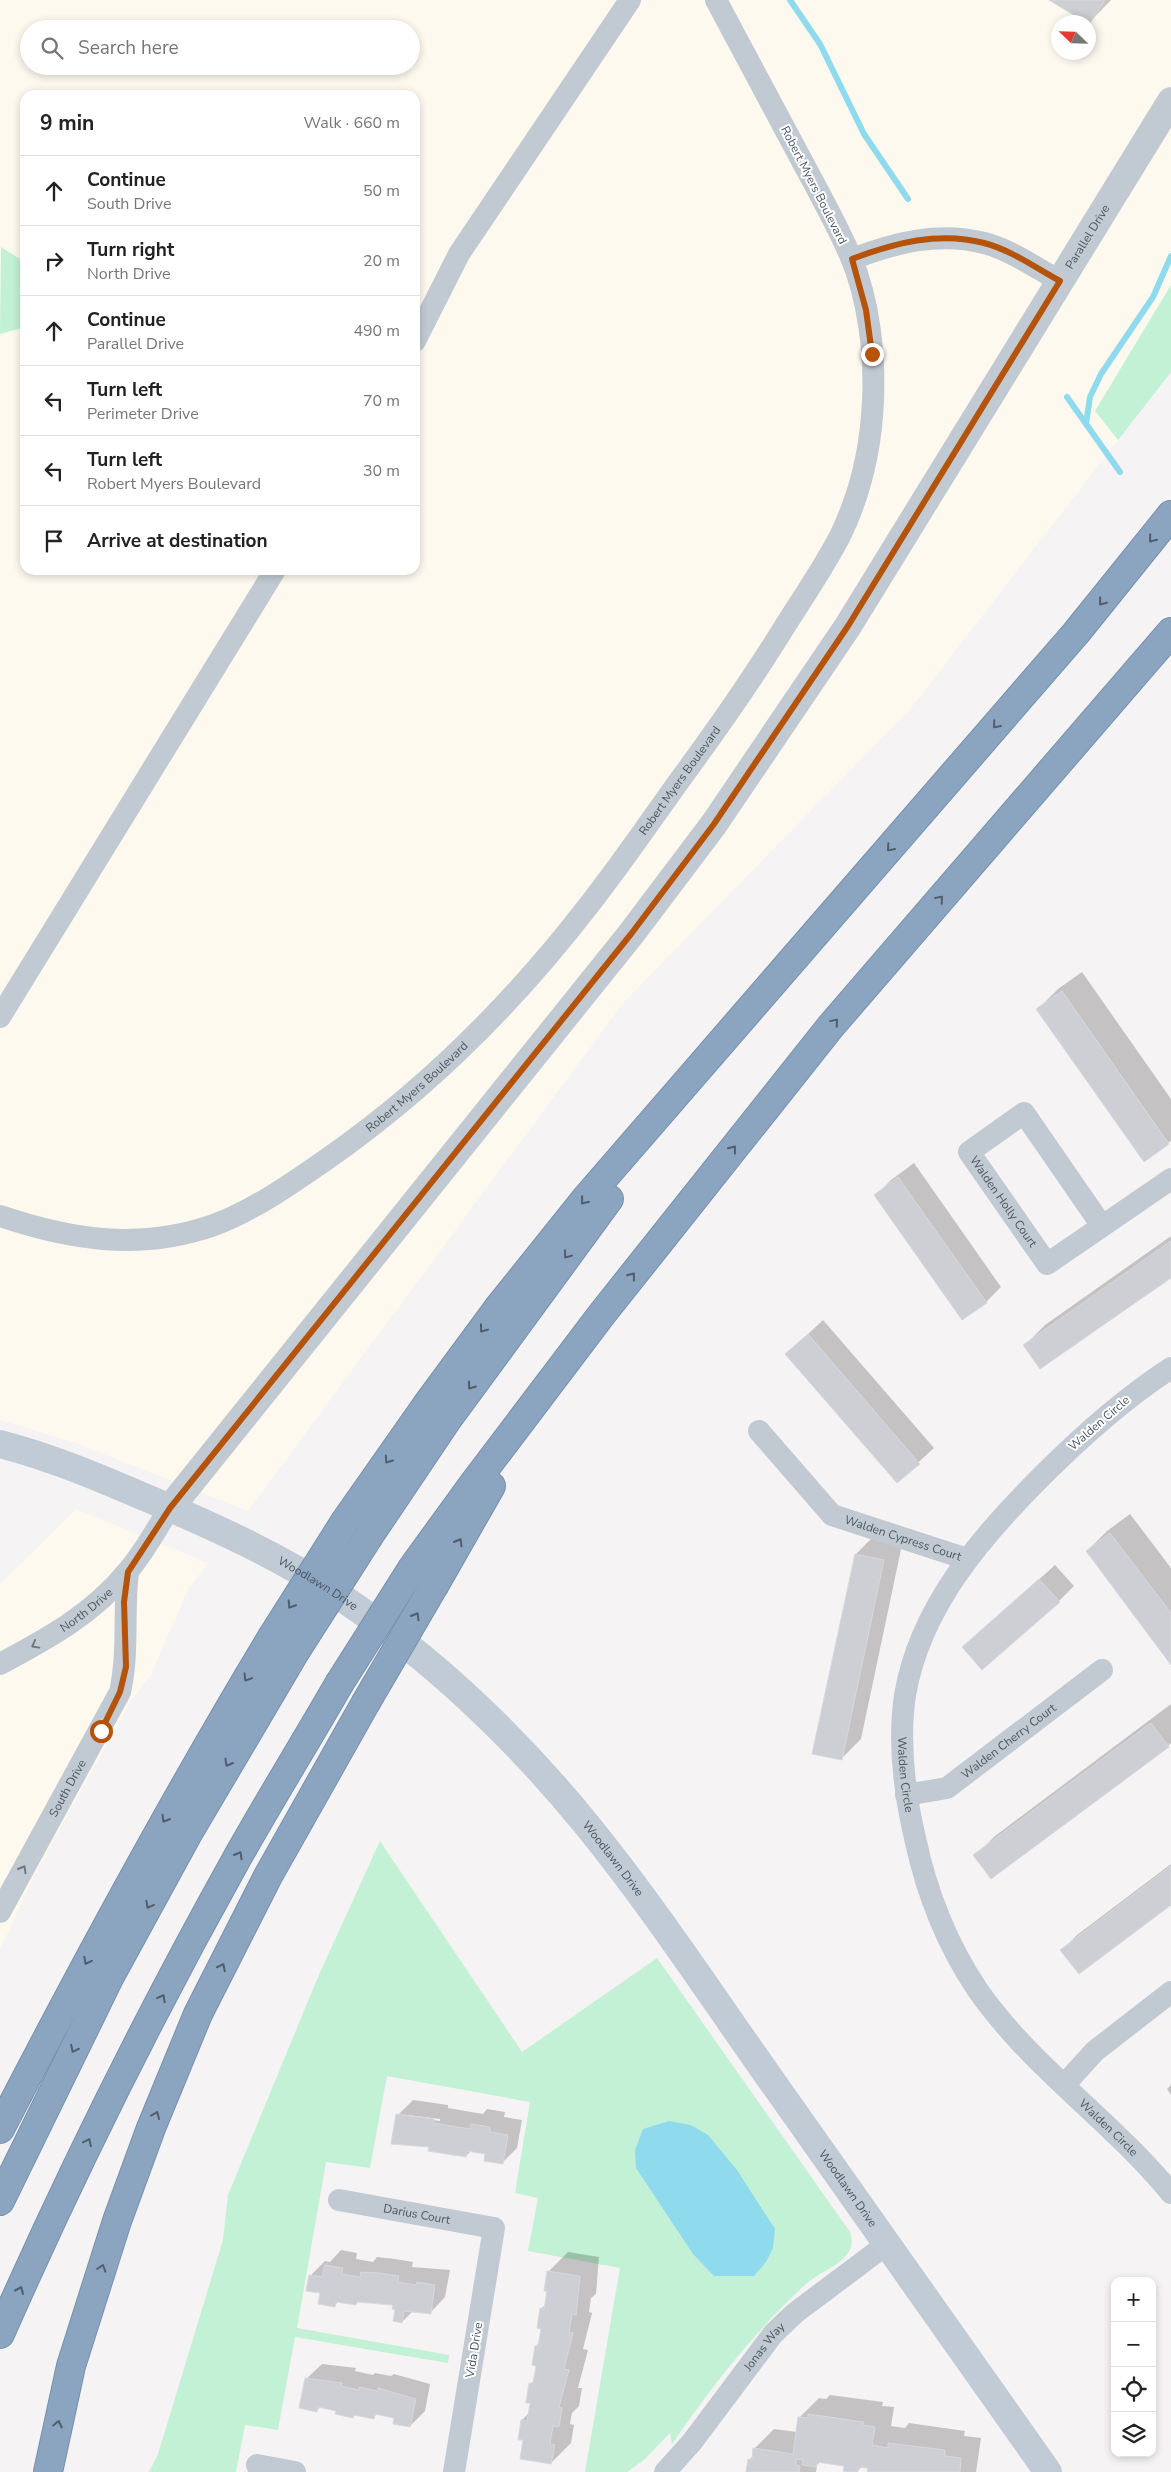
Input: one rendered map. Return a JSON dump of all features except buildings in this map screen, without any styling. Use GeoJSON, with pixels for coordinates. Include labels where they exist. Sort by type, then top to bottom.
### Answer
{"type":"FeatureCollection","features":[{"type":"Feature","properties":{"kind":"highway"},"geometry":{"type":"LineString","coordinates":[[0,2129],[85,1965],[158,1831],[272,1636],[346,1520],[426,1406],[499,1307],[588,1196],[1076,634],[1171,515]]}},
{"type":"Feature","properties":{"kind":"highway"},"geometry":{"type":"LineString","coordinates":[[0,2334],[91,2136],[236,1860],[339,1684],[413,1567],[602,1314],[831,1026],[1171,632]]}},
{"type":"Feature","properties":{"kind":"highway"},"geometry":{"type":"LineString","coordinates":[[0,2202],[110,1976],[186,1835],[295,1652],[369,1536],[447,1420],[518,1321],[787,966]]}},
{"type":"Feature","properties":{"kind":"highway"},"geometry":{"type":"LineString","coordinates":[[48,2472],[71,2366],[117,2221],[150,2128],[198,2014],[259,1893],[486,1494],[602,1314]]}},
{"type":"Feature","properties":{"kind":"main road","name":"Woodlawn Drive"},"geometry":{"type":"LineString","coordinates":[[0,1444],[84,1471],[170,1508],[256,1548],[334,1592],[386,1629],[455,1688],[517,1747],[586,1825],[651,1910],[1048,2472]]}},
{"type":"Feature","properties":{"kind":"street"},"geometry":{"type":"LineString","coordinates":[[420,331],[458,254],[630,0]]}},
{"type":"Feature","properties":{"kind":"street","name":"Robert Myers Boulevard"},"geometry":{"type":"LineString","coordinates":[[0,1216],[36,1228],[100,1240],[139,1240],[182,1233],[214,1224],[286,1187],[356,1139],[402,1101],[499,1010],[588,906],[705,746],[769,652],[841,534],[857,492],[868,446],[873,399],[872,354],[866,310],[852,259],[716,0]]}},
{"type":"Feature","properties":{"kind":"street","name":"Parallel Drive"},"geometry":{"type":"LineString","coordinates":[[170,1508],[631,934],[714,824],[848,626],[1171,101]]}},
{"type":"Feature","properties":{"kind":"street"},"geometry":{"type":"LineString","coordinates":[[852,259],[884,247],[916,240],[963,239],[985,243],[1011,254],[1060,281]]}},
{"type":"Feature","properties":{"kind":"street"},"geometry":{"type":"LineString","coordinates":[[0,1017],[272,575]]}},
{"type":"Feature","properties":{"kind":"street","name":"Walden Holly Court"},"geometry":{"type":"LineString","coordinates":[[1102,1226],[1024,1113],[969,1152],[1047,1264],[1171,1179]]}},
{"type":"Feature","properties":{"kind":"street","name":"Walden Circle"},"geometry":{"type":"LineString","coordinates":[[1171,1368],[1129,1396],[1087,1431],[1004,1514],[967,1559],[934,1613],[909,1677],[902,1731],[906,1795],[917,1847],[930,1890],[960,1961],[976,1986],[1008,2028],[1064,2085],[1140,2157],[1171,2193]]}},
{"type":"Feature","properties":{"kind":"street","name":"Walden Cypress Court"},"geometry":{"type":"LineString","coordinates":[[759,1431],[832,1515],[967,1559]]}},
{"type":"Feature","properties":{"kind":"street","name":"North Drive"},"geometry":{"type":"LineString","coordinates":[[0,1664],[49,1638],[88,1611],[128,1572],[170,1508]]}},
{"type":"Feature","properties":{"kind":"street","name":"South Drive"},"geometry":{"type":"LineString","coordinates":[[0,1912],[120,1692],[126,1667],[124,1602],[128,1572]]}},
{"type":"Feature","properties":{"kind":"street","name":"Walden Cherry Court"},"geometry":{"type":"LineString","coordinates":[[906,1795],[947,1788],[1102,1670]]}},
{"type":"Feature","properties":{"kind":"street"},"geometry":{"type":"LineString","coordinates":[[1064,2085],[1095,2051],[1171,1992]]}},
{"type":"Feature","properties":{"kind":"street","name":"Darius Court"},"geometry":{"type":"LineString","coordinates":[[339,2200],[494,2228]]}},
{"type":"Feature","properties":{"kind":"street","name":"Vida Drive"},"geometry":{"type":"LineString","coordinates":[[454,2472],[494,2228]]}},
{"type":"Feature","properties":{"kind":"street","name":"Jonas Way"},"geometry":{"type":"LineString","coordinates":[[665,2472],[692,2442],[773,2334],[810,2301],[887,2244]]}},
{"type":"Feature","properties":{"kind":"street"},"geometry":{"type":"LineString","coordinates":[[257,2465],[295,2472]]}},
{"type":"Feature","properties":{"kind":"shaded area"},"geometry":{"type":"Polygon","coordinates":[[[0,0],[1171,0],[1171,285],[1096,410],[1118,440],[912,707],[624,1002],[248,1511],[73,1442],[0,1420],[0,0]]]}},
{"type":"Feature","properties":{"kind":"shaded area"},"geometry":{"type":"Polygon","coordinates":[[[76,1509],[208,1563],[188,1590],[150,1677],[132,1699],[36,1872],[0,1950],[0,1584],[76,1509]]]}},
{"type":"Feature","properties":{"kind":"green space"},"geometry":{"type":"Polygon","coordinates":[[[1,247],[20,259],[20,329],[0,334],[1,247]]]}},
{"type":"Feature","properties":{"kind":"green space"},"geometry":{"type":"Polygon","coordinates":[[[1171,285],[1171,372],[1118,440],[1095,411],[1171,285]]]}},
{"type":"Feature","properties":{"kind":"green space"},"geometry":{"type":"Polygon","coordinates":[[[380,1841],[522,2052],[657,1958],[850,2232],[852,2242],[850,2250],[845,2257],[806,2284],[751,2340],[702,2401],[672,2444],[670,2433],[645,2459],[627,2472],[585,2472],[620,2268],[528,2251],[538,2198],[515,2193],[530,2102],[387,2076],[370,2168],[326,2162],[297,2328],[449,2355],[448,2363],[295,2337],[278,2430],[245,2425],[236,2472],[149,2472],[158,2454],[223,2240],[228,2195],[318,1977],[380,1841]]]}},
{"type":"Feature","properties":{"kind":"water"},"geometry":{"type":"Polygon","coordinates":[[[669,2121],[691,2125],[708,2135],[737,2170],[775,2229],[773,2248],[766,2262],[754,2276],[714,2276],[693,2254],[636,2168],[635,2150],[643,2129],[669,2121]]]}},
{"type":"Feature","properties":{"kind":"waterway"},"geometry":{"type":"LineString","coordinates":[[790,0],[820,44],[864,134],[908,199]]}},
{"type":"Feature","properties":{"kind":"waterway"},"geometry":{"type":"LineString","coordinates":[[1086,424],[1090,397],[1101,374],[1153,297],[1171,256]]}},
{"type":"Feature","properties":{"kind":"waterway"},"geometry":{"type":"LineString","coordinates":[[1067,397],[1120,472]]}},
{"type":"Feature","properties":{"kind":"route"},"geometry":{"type":"LineString","coordinates":[[101,1731],[120,1692],[126,1667],[124,1602],[128,1572],[170,1508],[631,934],[714,824],[781,728],[848,626],[1060,281],[1011,254],[985,243],[963,239],[916,240],[884,247],[852,259],[866,310],[872,354]]}}]}
